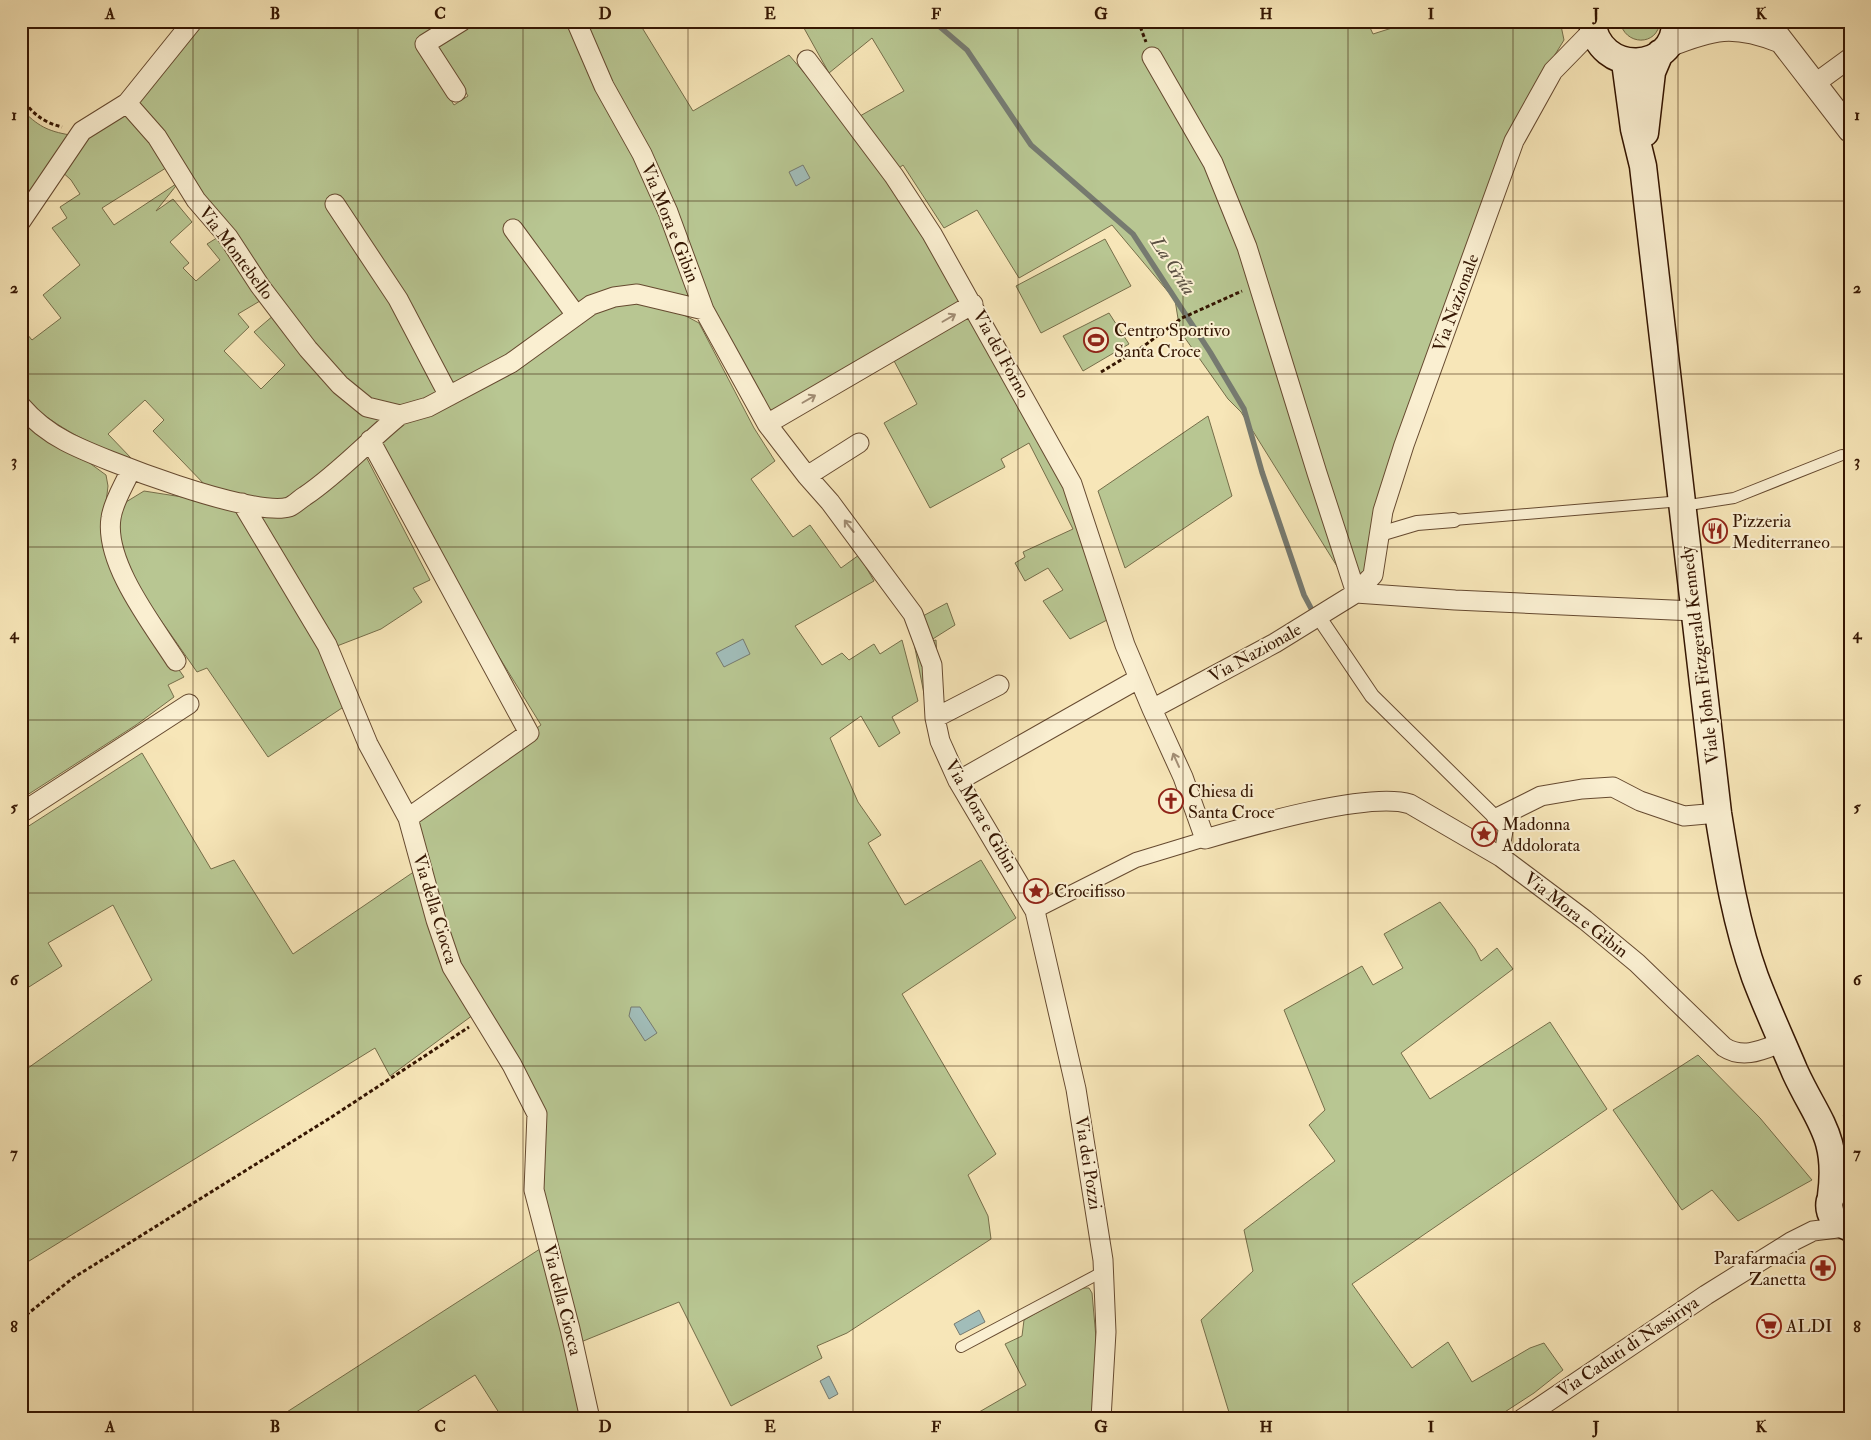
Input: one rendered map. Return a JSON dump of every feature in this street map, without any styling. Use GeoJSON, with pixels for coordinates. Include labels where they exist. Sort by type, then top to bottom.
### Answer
{"type":"FeatureCollection","features":[{"type":"Feature","properties":{"kind":"main road"},"geometry":{"type":"LineString","coordinates":[[1593,26],[1605,50],[1625,62],[1637,62],[1668,40]]}},
{"type":"Feature","properties":{"kind":"main road","name":"Viale John Fitzgerald Kennedy"},"geometry":{"type":"LineString","coordinates":[[1643,166],[1652,72],[1668,40]]}},
{"type":"Feature","properties":{"kind":"main road","name":"Viale John Fitzgerald Kennedy"},"geometry":{"type":"LineString","coordinates":[[1625,62],[1634,129],[1643,166],[1718,813],[1728,874],[1739,925],[1755,977],[1796,1073],[1824,1127],[1832,1148],[1836,1194]]}},
{"type":"Feature","properties":{"kind":"main road","name":"Viale John Fitzgerald Kennedy"},"geometry":{"type":"LineString","coordinates":[[1824,1127],[1850,1163]]}},
{"type":"Feature","properties":{"kind":"main road"},"geometry":{"type":"LineString","coordinates":[[1836,1194],[1829,1208],[1834,1220],[1847,1227]]}},
{"type":"Feature","properties":{"kind":"street"},"geometry":{"type":"LineString","coordinates":[[21,221],[82,131],[127,103],[193,21]]}},
{"type":"Feature","properties":{"kind":"street"},"geometry":{"type":"LineString","coordinates":[[456,92],[425,44],[462,21]]}},
{"type":"Feature","properties":{"kind":"street","name":"Via Mora e Gibin"},"geometry":{"type":"LineString","coordinates":[[576,21],[604,86],[642,154],[668,212],[704,310],[767,424],[807,476],[830,502],[913,614],[932,664],[935,718],[940,741],[958,782],[1035,911],[1136,860],[1259,823],[1367,802],[1399,800],[1421,808],[1501,857],[1637,963],[1731,1052],[1744,1054],[1783,1042]]}},
{"type":"Feature","properties":{"kind":"street"},"geometry":{"type":"LineString","coordinates":[[1751,21],[1762,24],[1780,40]]}},
{"type":"Feature","properties":{"kind":"street"},"geometry":{"type":"LineString","coordinates":[[1766,21],[1813,85],[1850,130]]}},
{"type":"Feature","properties":{"kind":"street","name":"Via Nazionale"},"geometry":{"type":"LineString","coordinates":[[1152,710],[1275,643],[1356,593],[1373,575],[1383,511],[1404,445],[1514,141],[1553,71],[1593,26]]}},
{"type":"Feature","properties":{"kind":"street"},"geometry":{"type":"LineString","coordinates":[[1668,40],[1722,28],[1753,30],[1780,40]]}},
{"type":"Feature","properties":{"kind":"street"},"geometry":{"type":"LineString","coordinates":[[1152,57],[1213,164],[1248,247],[1356,593],[1455,600],[1694,611]]}},
{"type":"Feature","properties":{"kind":"street"},"geometry":{"type":"LineString","coordinates":[[1813,85],[1850,58]]}},
{"type":"Feature","properties":{"kind":"street","name":"Via del Forno"},"geometry":{"type":"LineString","coordinates":[[807,60],[894,176],[932,234],[973,304],[1072,484],[1138,679],[1183,777],[1205,839]]}},
{"type":"Feature","properties":{"kind":"street","name":"Via Montebello"},"geometry":{"type":"LineString","coordinates":[[127,103],[157,137],[196,200],[228,237],[260,286],[308,349],[340,385],[367,407],[400,415],[428,407],[511,363],[591,305],[614,297],[637,294],[704,310]]}},
{"type":"Feature","properties":{"kind":"street"},"geometry":{"type":"LineString","coordinates":[[335,204],[398,300],[449,396]]}},
{"type":"Feature","properties":{"kind":"street"},"geometry":{"type":"LineString","coordinates":[[513,229],[576,315]]}},
{"type":"Feature","properties":{"kind":"street"},"geometry":{"type":"LineString","coordinates":[[767,424],[973,304]]}},
{"type":"Feature","properties":{"kind":"street"},"geometry":{"type":"LineString","coordinates":[[21,406],[34,422],[66,441],[131,469],[203,493],[260,508],[289,507],[320,486],[400,415]]}},
{"type":"Feature","properties":{"kind":"street"},"geometry":{"type":"LineString","coordinates":[[370,440],[529,732],[408,818]]}},
{"type":"Feature","properties":{"kind":"street"},"geometry":{"type":"LineString","coordinates":[[807,476],[859,443]]}},
{"type":"Feature","properties":{"kind":"street"},"geometry":{"type":"LineString","coordinates":[[131,469],[111,517],[111,539],[124,578],[176,661]]}},
{"type":"Feature","properties":{"kind":"street","name":"Via della Ciocca"},"geometry":{"type":"LineString","coordinates":[[242,503],[327,645],[368,744],[408,818],[433,912],[452,967],[512,1065],[536,1114],[534,1190],[570,1329],[590,1419]]}},
{"type":"Feature","properties":{"kind":"street"},"geometry":{"type":"LineString","coordinates":[[1380,534],[1417,523],[1454,520]]}},
{"type":"Feature","properties":{"kind":"street"},"geometry":{"type":"LineString","coordinates":[[1318,616],[1372,696],[1506,828],[1501,857]]}},
{"type":"Feature","properties":{"kind":"street"},"geometry":{"type":"LineString","coordinates":[[958,782],[1138,679]]}},
{"type":"Feature","properties":{"kind":"street"},"geometry":{"type":"LineString","coordinates":[[935,718],[999,684]]}},
{"type":"Feature","properties":{"kind":"street"},"geometry":{"type":"LineString","coordinates":[[21,813],[189,704]]}},
{"type":"Feature","properties":{"kind":"street"},"geometry":{"type":"LineString","coordinates":[[1497,818],[1541,796],[1582,789],[1613,787],[1640,801],[1684,816],[1718,813]]}},
{"type":"Feature","properties":{"kind":"street","name":"Via dei Pozzi"},"geometry":{"type":"LineString","coordinates":[[1035,911],[1076,1089],[1104,1271],[1106,1332],[1101,1419]]}},
{"type":"Feature","properties":{"kind":"street"},"geometry":{"type":"LineString","coordinates":[[1813,1231],[1836,1194]]}},
{"type":"Feature","properties":{"kind":"street","name":"Via Caduti di Nassiriya"},"geometry":{"type":"LineString","coordinates":[[1522,1419],[1706,1295],[1813,1231],[1847,1227]]}},
{"type":"Feature","properties":{"kind":"lane"},"geometry":{"type":"LineString","coordinates":[[1454,520],[1682,504],[1734,498],[1842,455]]}},
{"type":"Feature","properties":{"kind":"lane"},"geometry":{"type":"LineString","coordinates":[[961,1347],[1104,1271]]}},
{"type":"Feature","properties":{"kind":"path"},"geometry":{"type":"LineString","coordinates":[[21,97],[32,113],[49,124],[82,131]]}},
{"type":"Feature","properties":{"kind":"path"},"geometry":{"type":"LineString","coordinates":[[1101,372],[1141,348],[1182,318],[1259,284]]}},
{"type":"Feature","properties":{"kind":"path"},"geometry":{"type":"LineString","coordinates":[[21,1319],[73,1278],[330,1118],[482,1018]]}},
{"type":"Feature","properties":{"kind":"green space"},"geometry":{"type":"Polygon","coordinates":[[[198,21],[451,21],[416,44],[454,105],[468,96],[437,44],[473,21],[568,21],[640,166],[698,316],[645,294],[571,314],[449,395],[375,269],[444,397],[381,410],[316,351],[135,101],[198,21]]]}},
{"type":"Feature","properties":{"kind":"green space"},"geometry":{"type":"Polygon","coordinates":[[[581,21],[638,21],[693,111],[789,55],[858,136],[968,303],[758,423],[581,21]]]}},
{"type":"Feature","properties":{"kind":"green space"},"geometry":{"type":"Polygon","coordinates":[[[800,21],[1367,21],[1373,34],[1414,21],[1560,21],[1564,40],[1529,97],[1373,553],[1357,587],[1212,164],[1353,592],[1241,412],[1228,399],[1180,331],[1175,300],[1112,225],[1019,278],[977,210],[944,228],[903,165],[895,171],[860,116],[904,91],[872,38],[829,73],[800,21]]]}},
{"type":"Feature","properties":{"kind":"green space"},"geometry":{"type":"Polygon","coordinates":[[[1620,21],[1660,21],[1658,29],[1653,35],[1648,39],[1641,40],[1634,39],[1628,35],[1620,21]]]}},
{"type":"Feature","properties":{"kind":"green space"},"geometry":{"type":"Polygon","coordinates":[[[130,106],[169,166],[102,208],[114,225],[179,182],[156,211],[173,199],[192,222],[170,242],[189,263],[183,268],[196,281],[220,260],[207,244],[220,236],[265,298],[238,314],[249,327],[224,351],[261,389],[285,365],[254,332],[274,315],[301,350],[397,418],[288,503],[259,503],[207,487],[153,431],[164,420],[145,400],[108,434],[131,458],[125,460],[57,424],[21,394],[21,327],[32,340],[61,318],[43,295],[80,265],[52,228],[67,218],[60,207],[80,194],[71,180],[59,169],[75,146],[130,106]]]}},
{"type":"Feature","properties":{"kind":"green space"},"geometry":{"type":"Polygon","coordinates":[[[21,109],[43,127],[70,135],[21,209],[21,109]]]}},
{"type":"Feature","properties":{"kind":"green space"},"geometry":{"type":"Polygon","coordinates":[[[1105,239],[1131,286],[1041,333],[1016,286],[1105,239]]]}},
{"type":"Feature","properties":{"kind":"green space"},"geometry":{"type":"Polygon","coordinates":[[[620,296],[667,306],[699,323],[754,428],[775,461],[751,479],[793,537],[810,525],[841,568],[859,555],[874,581],[795,626],[822,665],[842,653],[849,660],[874,644],[880,654],[902,640],[918,701],[892,717],[900,733],[879,747],[861,716],[830,738],[858,802],[881,835],[868,843],[905,905],[981,860],[1016,918],[902,994],[996,1154],[968,1175],[988,1216],[991,1239],[847,1333],[817,1346],[822,1358],[731,1406],[679,1302],[576,1344],[537,1189],[539,1113],[465,982],[412,818],[541,725],[368,444],[620,296]]]}},
{"type":"Feature","properties":{"kind":"green space"},"geometry":{"type":"Polygon","coordinates":[[[971,310],[1068,486],[1109,619],[1070,639],[1043,601],[1063,590],[1048,568],[1025,581],[1015,563],[1025,557],[1023,552],[1073,529],[1029,443],[1001,459],[1005,467],[930,508],[884,423],[917,404],[893,359],[971,310]]]}},
{"type":"Feature","properties":{"kind":"green space","name":"Centro Sportivo Santa Croce"},"geometry":{"type":"Polygon","coordinates":[[[1109,313],[1129,344],[1083,371],[1063,336],[1109,313]]]}},
{"type":"Feature","properties":{"kind":"green space"},"geometry":{"type":"Polygon","coordinates":[[[21,413],[106,475],[108,486],[103,528],[125,592],[184,677],[168,685],[174,697],[136,725],[21,799],[21,413]]]}},
{"type":"Feature","properties":{"kind":"green space"},"geometry":{"type":"Polygon","coordinates":[[[1208,416],[1232,496],[1125,568],[1098,491],[1208,416]]]}},
{"type":"Feature","properties":{"kind":"green space"},"geometry":{"type":"Polygon","coordinates":[[[362,449],[430,580],[413,588],[422,602],[381,629],[337,646],[245,506],[289,508],[362,449]]]}},
{"type":"Feature","properties":{"kind":"green space"},"geometry":{"type":"Polygon","coordinates":[[[144,491],[208,501],[242,503],[351,702],[268,757],[207,668],[197,672],[128,573],[116,525],[126,502],[144,491]]]}},
{"type":"Feature","properties":{"kind":"green space"},"geometry":{"type":"Polygon","coordinates":[[[947,603],[955,625],[928,642],[936,640],[940,716],[929,719],[910,623],[947,603]]]}},
{"type":"Feature","properties":{"kind":"green space"},"geometry":{"type":"Polygon","coordinates":[[[142,753],[211,869],[234,860],[293,954],[415,871],[473,1015],[390,1076],[375,1048],[21,1266],[21,1073],[152,980],[113,905],[48,943],[62,966],[21,992],[21,831],[142,753]]]}},
{"type":"Feature","properties":{"kind":"green space"},"geometry":{"type":"Polygon","coordinates":[[[1440,902],[1475,949],[1481,961],[1497,948],[1513,969],[1401,1053],[1430,1099],[1550,1022],[1607,1109],[1352,1284],[1412,1368],[1448,1342],[1472,1382],[1530,1348],[1544,1343],[1563,1370],[1534,1393],[1494,1419],[1231,1419],[1201,1320],[1253,1271],[1244,1230],[1335,1161],[1309,1125],[1325,1110],[1284,1010],[1362,966],[1373,985],[1403,968],[1384,934],[1440,902]]]}},
{"type":"Feature","properties":{"kind":"green space"},"geometry":{"type":"Polygon","coordinates":[[[1698,1055],[1760,1118],[1812,1180],[1738,1221],[1712,1190],[1682,1210],[1613,1110],[1698,1055]]]}},
{"type":"Feature","properties":{"kind":"green space"},"geometry":{"type":"Polygon","coordinates":[[[543,1247],[583,1419],[503,1419],[475,1375],[405,1419],[276,1419],[543,1247]]]}},
{"type":"Feature","properties":{"kind":"green space"},"geometry":{"type":"Polygon","coordinates":[[[1080,1288],[1089,1288],[1092,1293],[1097,1349],[1092,1419],[967,1419],[1026,1385],[1005,1344],[1022,1336],[1024,1320],[1080,1288]]]}},
{"type":"Feature","properties":{"kind":"water"},"geometry":{"type":"Polygon","coordinates":[[[803,165],[810,178],[796,186],[789,172],[803,165]]]}},
{"type":"Feature","properties":{"kind":"water"},"geometry":{"type":"Polygon","coordinates":[[[743,639],[750,654],[724,667],[716,653],[743,639]]]}},
{"type":"Feature","properties":{"kind":"water"},"geometry":{"type":"Polygon","coordinates":[[[631,1007],[640,1007],[657,1033],[645,1041],[629,1016],[631,1007]]]}},
{"type":"Feature","properties":{"kind":"water"},"geometry":{"type":"Polygon","coordinates":[[[979,1310],[985,1322],[960,1335],[954,1324],[979,1310]]]}},
{"type":"Feature","properties":{"kind":"water"},"geometry":{"type":"Polygon","coordinates":[[[829,1376],[838,1394],[829,1399],[820,1381],[829,1376]]]}},
{"type":"Feature","properties":{"kind":"waterway","name":"La Grűa"},"geometry":{"type":"LineString","coordinates":[[831,21],[851,21]]}},
{"type":"Feature","properties":{"kind":"waterway","name":"La Grűa"},"geometry":{"type":"LineString","coordinates":[[933,21],[967,50],[1031,145],[1133,234],[1210,352],[1244,409],[1262,472],[1304,595],[1313,612]]}},
{"type":"Feature","properties":{"kind":"place","name":"Centro Sportivo Santa Croce"},"geometry":{"type":"Point","coordinates":[1096,340]}},
{"type":"Feature","properties":{"kind":"place","name":"Pizzeria Mediterraneo"},"geometry":{"type":"Point","coordinates":[1715,531]}},
{"type":"Feature","properties":{"kind":"place","name":"Chiesa di Santa Croce"},"geometry":{"type":"Point","coordinates":[1171,801]}},
{"type":"Feature","properties":{"kind":"place","name":"Madonna Addolorata"},"geometry":{"type":"Point","coordinates":[1484,834]}},
{"type":"Feature","properties":{"kind":"place","name":"Crocifisso"},"geometry":{"type":"Point","coordinates":[1036,891]}},
{"type":"Feature","properties":{"kind":"place","name":"Parafarmacia Zanetta"},"geometry":{"type":"Point","coordinates":[1823,1268]}},
{"type":"Feature","properties":{"kind":"place","name":"ALDI"},"geometry":{"type":"Point","coordinates":[1769,1326]}}]}
